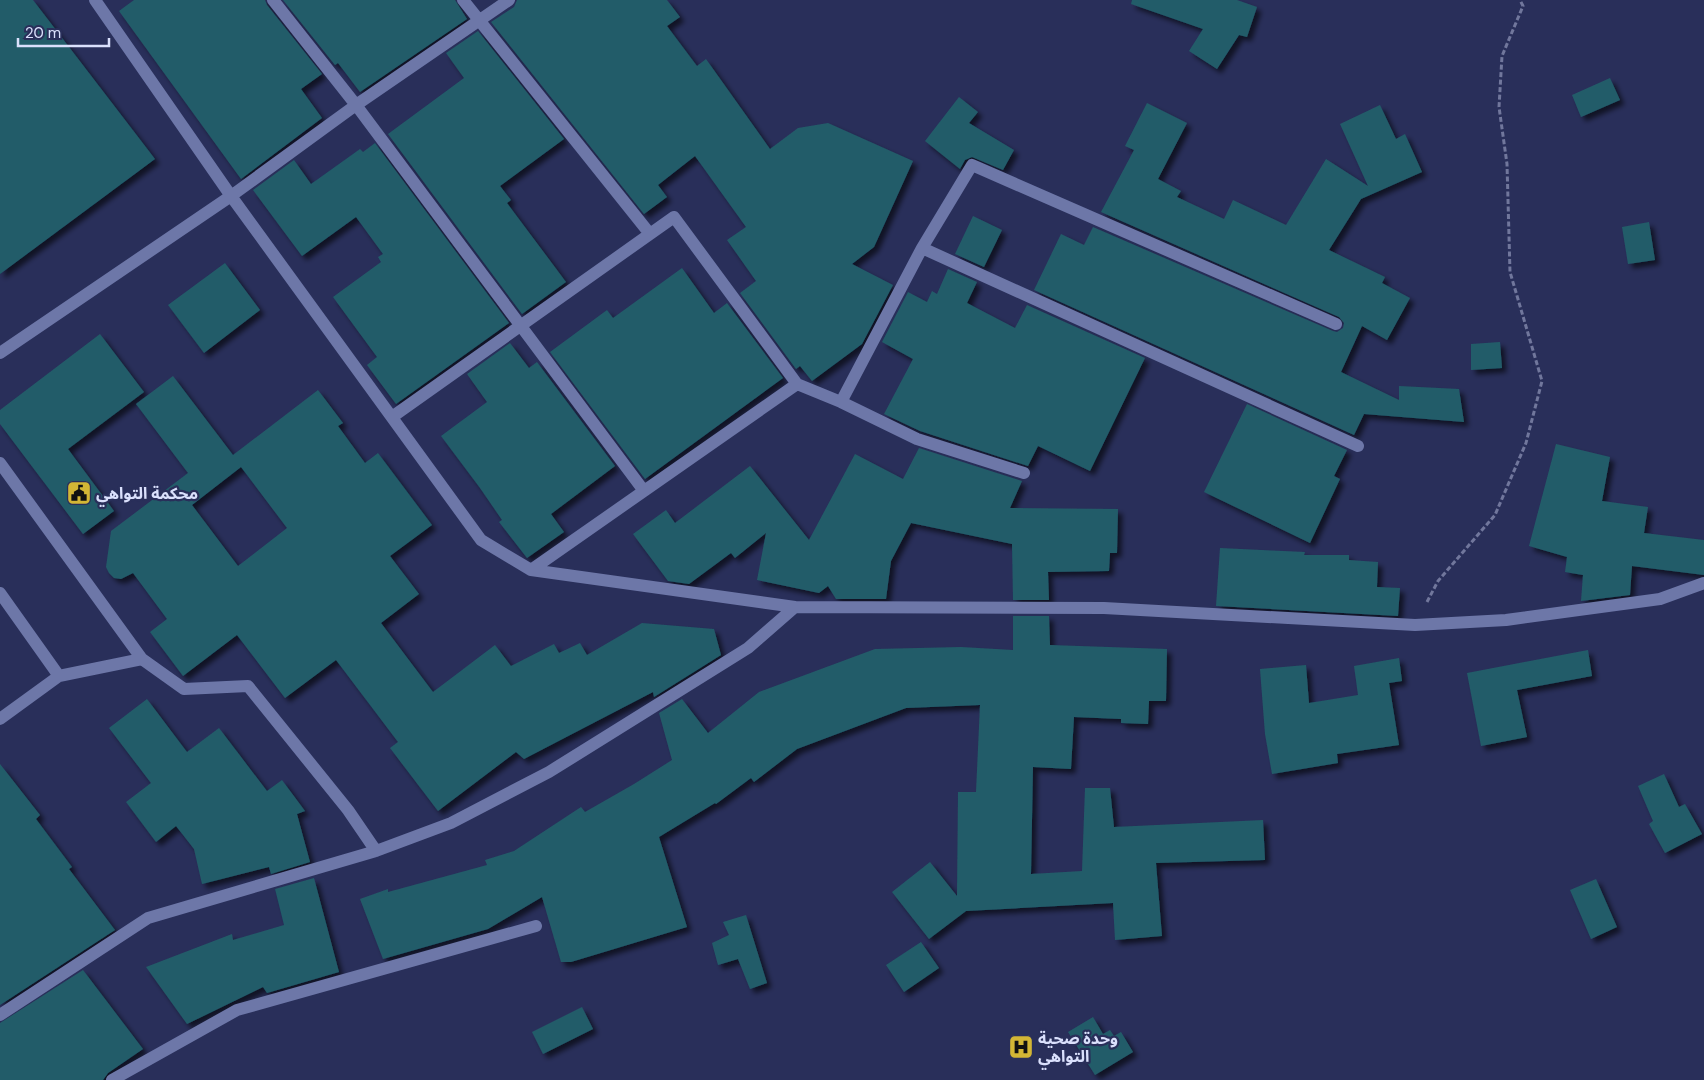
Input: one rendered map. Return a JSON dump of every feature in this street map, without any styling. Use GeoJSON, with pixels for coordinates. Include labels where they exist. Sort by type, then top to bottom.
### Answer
{"type":"FeatureCollection","features":[{"type":"Feature","properties":{"kind":"street"},"geometry":{"type":"LineString","coordinates":[[95,0],[231,196],[481,540],[531,570],[795,607],[1104,608],[1415,625],[1506,620],[1583,610],[1660,598],[1704,583]]}},
{"type":"Feature","properties":{"kind":"street"},"geometry":{"type":"LineString","coordinates":[[273,0],[356,105],[644,491]]}},
{"type":"Feature","properties":{"kind":"street"},"geometry":{"type":"LineString","coordinates":[[463,0],[650,234]]}},
{"type":"Feature","properties":{"kind":"street"},"geometry":{"type":"LineString","coordinates":[[0,353],[231,196],[356,105],[509,0]]}},
{"type":"Feature","properties":{"kind":"street"},"geometry":{"type":"LineString","coordinates":[[841,402],[922,248],[972,165],[1336,324]]}},
{"type":"Feature","properties":{"kind":"street"},"geometry":{"type":"LineString","coordinates":[[392,417],[674,216],[797,384],[841,402],[917,439],[1024,472]]}},
{"type":"Feature","properties":{"kind":"street"},"geometry":{"type":"LineString","coordinates":[[922,248],[1358,446]]}},
{"type":"Feature","properties":{"kind":"street"},"geometry":{"type":"LineString","coordinates":[[531,570],[797,384]]}},
{"type":"Feature","properties":{"kind":"street"},"geometry":{"type":"LineString","coordinates":[[0,463],[142,659],[184,689],[248,686],[348,810],[376,851]]}},
{"type":"Feature","properties":{"kind":"street"},"geometry":{"type":"LineString","coordinates":[[0,593],[59,676]]}},
{"type":"Feature","properties":{"kind":"street"},"geometry":{"type":"LineString","coordinates":[[0,1015],[148,918],[376,851],[451,823],[549,772],[748,648],[795,607]]}},
{"type":"Feature","properties":{"kind":"street"},"geometry":{"type":"LineString","coordinates":[[0,719],[59,676],[142,659]]}},
{"type":"Feature","properties":{"kind":"street"},"geometry":{"type":"LineString","coordinates":[[112,1080],[236,1010],[536,926]]}},
{"type":"Feature","properties":{"kind":"path"},"geometry":{"type":"LineString","coordinates":[[1415,625],[1438,581],[1495,515],[1526,443],[1542,381],[1510,272],[1507,164],[1499,107],[1502,56],[1523,6],[1520,0]]}},
{"type":"Feature","properties":{"kind":"building"},"geometry":{"type":"Polygon","coordinates":[[[0,0],[33,0],[155,159],[0,274],[0,0]]]}},
{"type":"Feature","properties":{"kind":"building"},"geometry":{"type":"Polygon","coordinates":[[[134,0],[265,0],[322,74],[301,89],[322,118],[241,179],[119,11],[134,0]]]}},
{"type":"Feature","properties":{"kind":"building"},"geometry":{"type":"Polygon","coordinates":[[[283,0],[455,0],[467,19],[360,92],[338,63],[335,65],[283,0]]]}},
{"type":"Feature","properties":{"kind":"building"},"geometry":{"type":"Polygon","coordinates":[[[517,0],[667,0],[680,17],[667,26],[697,66],[706,59],[770,149],[798,128],[828,123],[913,161],[874,247],[852,264],[893,285],[862,344],[812,381],[800,366],[796,369],[740,293],[756,281],[727,240],[746,227],[695,156],[658,185],[667,197],[644,214],[491,22],[514,7],[517,0]]]}},
{"type":"Feature","properties":{"kind":"building"},"geometry":{"type":"Polygon","coordinates":[[[1132,0],[1237,0],[1257,7],[1247,37],[1239,35],[1217,69],[1189,51],[1203,29],[1131,4],[1132,0]]]}},
{"type":"Feature","properties":{"kind":"building"},"geometry":{"type":"Polygon","coordinates":[[[478,31],[564,139],[500,186],[511,200],[507,203],[566,282],[522,314],[388,134],[464,78],[446,53],[478,31]]]}},
{"type":"Feature","properties":{"kind":"building"},"geometry":{"type":"Polygon","coordinates":[[[1610,78],[1620,100],[1581,117],[1572,95],[1610,78]]]}},
{"type":"Feature","properties":{"kind":"building"},"geometry":{"type":"Polygon","coordinates":[[[959,97],[978,112],[969,123],[1014,150],[1003,170],[972,157],[965,160],[960,169],[925,141],[959,97]]]}},
{"type":"Feature","properties":{"kind":"building"},"geometry":{"type":"Polygon","coordinates":[[[1147,103],[1187,123],[1158,179],[1181,191],[1177,197],[1224,219],[1233,200],[1286,225],[1326,159],[1368,186],[1340,124],[1380,105],[1396,139],[1405,134],[1422,172],[1361,199],[1329,250],[1385,277],[1382,283],[1410,298],[1387,340],[1362,326],[1341,372],[1399,400],[1399,386],[1459,389],[1464,422],[1364,414],[1354,435],[1034,290],[1061,234],[1084,245],[1093,227],[1333,331],[1337,332],[1343,328],[1344,323],[1339,317],[1101,212],[1134,150],[1125,146],[1147,103]]]}},
{"type":"Feature","properties":{"kind":"building"},"geometry":{"type":"Polygon","coordinates":[[[375,143],[509,323],[396,404],[367,365],[377,357],[333,297],[381,262],[378,257],[383,254],[356,217],[302,256],[253,190],[294,160],[311,184],[360,149],[363,152],[375,143]]]}},
{"type":"Feature","properties":{"kind":"building"},"geometry":{"type":"Polygon","coordinates":[[[973,216],[1002,230],[984,267],[955,254],[973,216]]]}},
{"type":"Feature","properties":{"kind":"building"},"geometry":{"type":"Polygon","coordinates":[[[1649,222],[1655,260],[1628,264],[1622,227],[1649,222]]]}},
{"type":"Feature","properties":{"kind":"building"},"geometry":{"type":"Polygon","coordinates":[[[225,263],[260,310],[204,353],[168,305],[225,263]]]}},
{"type":"Feature","properties":{"kind":"building"},"geometry":{"type":"Polygon","coordinates":[[[682,268],[714,313],[727,303],[783,378],[645,479],[550,352],[607,310],[613,318],[682,268]]]}},
{"type":"Feature","properties":{"kind":"building"},"geometry":{"type":"Polygon","coordinates":[[[948,269],[977,282],[967,303],[1015,328],[1027,305],[1145,358],[1090,471],[1038,446],[1028,466],[920,431],[884,414],[913,359],[882,342],[908,292],[927,302],[932,291],[937,294],[948,269]]]}},
{"type":"Feature","properties":{"kind":"building"},"geometry":{"type":"Polygon","coordinates":[[[100,334],[144,392],[68,449],[114,511],[83,534],[0,424],[0,410],[100,334]]]}},
{"type":"Feature","properties":{"kind":"building"},"geometry":{"type":"Polygon","coordinates":[[[1500,342],[1502,368],[1471,370],[1471,344],[1500,342]]]}},
{"type":"Feature","properties":{"kind":"building"},"geometry":{"type":"Polygon","coordinates":[[[510,343],[529,368],[537,362],[615,466],[551,514],[564,532],[527,558],[499,522],[502,520],[441,436],[487,402],[467,374],[510,343]]]}},
{"type":"Feature","properties":{"kind":"building"},"geometry":{"type":"Polygon","coordinates":[[[173,376],[233,455],[318,390],[343,423],[338,426],[365,463],[378,453],[432,525],[390,556],[419,594],[381,623],[433,692],[495,645],[511,666],[554,644],[559,653],[580,643],[587,655],[642,623],[714,629],[721,655],[654,697],[653,692],[524,759],[516,752],[438,811],[390,748],[398,742],[336,660],[285,698],[237,635],[183,676],[150,632],[167,619],[133,573],[121,579],[114,578],[109,573],[106,567],[111,531],[188,473],[136,404],[173,376]],[[241,467],[192,505],[238,566],[287,528],[241,467]]]}},
{"type":"Feature","properties":{"kind":"building"},"geometry":{"type":"Polygon","coordinates":[[[1247,404],[1347,450],[1334,476],[1340,479],[1310,543],[1204,492],[1247,404]]]}},
{"type":"Feature","properties":{"kind":"building"},"geometry":{"type":"Polygon","coordinates":[[[1556,444],[1610,457],[1602,501],[1648,507],[1644,533],[1704,540],[1704,575],[1632,566],[1630,595],[1581,601],[1583,575],[1565,572],[1567,557],[1529,546],[1556,444]]]}},
{"type":"Feature","properties":{"kind":"building"},"geometry":{"type":"Polygon","coordinates":[[[919,448],[1022,481],[1010,508],[1118,509],[1117,553],[1110,553],[1109,571],[1048,572],[1049,600],[1013,600],[1012,544],[911,523],[891,561],[886,599],[836,599],[828,586],[819,593],[757,580],[766,533],[735,558],[731,553],[689,584],[668,581],[633,534],[666,510],[675,523],[750,466],[809,540],[855,454],[903,479],[919,448]]]}},
{"type":"Feature","properties":{"kind":"building"},"geometry":{"type":"Polygon","coordinates":[[[1220,548],[1305,552],[1304,555],[1349,555],[1349,560],[1378,562],[1377,587],[1400,588],[1398,616],[1216,606],[1220,548]]]}},
{"type":"Feature","properties":{"kind":"building"},"geometry":{"type":"Polygon","coordinates":[[[1013,616],[1049,616],[1050,645],[1167,649],[1166,701],[1149,701],[1148,724],[1121,723],[1121,719],[1074,717],[1071,769],[1033,767],[1031,874],[1082,871],[1085,788],[1110,788],[1114,827],[1263,820],[1265,860],[1156,863],[1162,936],[1115,940],[1113,903],[966,911],[929,939],[892,892],[930,862],[957,896],[958,792],[976,792],[980,705],[906,708],[797,749],[754,782],[751,778],[716,804],[659,837],[687,927],[571,962],[561,962],[542,897],[488,929],[383,959],[360,899],[388,889],[388,892],[487,865],[485,860],[514,851],[581,807],[585,812],[634,784],[672,760],[659,713],[682,699],[708,733],[759,692],[875,649],[961,647],[1013,650],[1013,616]]]}},
{"type":"Feature","properties":{"kind":"building"},"geometry":{"type":"Polygon","coordinates":[[[1588,650],[1592,676],[1517,690],[1527,737],[1481,746],[1467,673],[1588,650]]]}},
{"type":"Feature","properties":{"kind":"building"},"geometry":{"type":"Polygon","coordinates":[[[1399,658],[1402,681],[1389,683],[1399,745],[1337,754],[1338,763],[1272,774],[1265,734],[1260,669],[1306,665],[1309,703],[1358,695],[1354,666],[1399,658]]]}},
{"type":"Feature","properties":{"kind":"building"},"geometry":{"type":"Polygon","coordinates":[[[147,699],[187,752],[219,728],[267,791],[282,780],[305,811],[297,814],[310,862],[271,874],[269,867],[202,884],[194,849],[176,826],[156,842],[126,802],[151,783],[109,728],[147,699]]]}},
{"type":"Feature","properties":{"kind":"building"},"geometry":{"type":"Polygon","coordinates":[[[0,764],[40,815],[36,819],[72,867],[69,869],[115,930],[0,1005],[0,764]]]}},
{"type":"Feature","properties":{"kind":"building"},"geometry":{"type":"Polygon","coordinates":[[[1664,774],[1679,807],[1685,804],[1702,834],[1665,853],[1649,824],[1653,821],[1638,786],[1664,774]]]}},
{"type":"Feature","properties":{"kind":"building"},"geometry":{"type":"Polygon","coordinates":[[[314,878],[339,972],[267,993],[263,987],[187,1024],[146,967],[232,934],[233,940],[284,925],[275,889],[314,878]]]}},
{"type":"Feature","properties":{"kind":"building"},"geometry":{"type":"Polygon","coordinates":[[[1596,879],[1617,927],[1591,939],[1570,890],[1596,879]]]}},
{"type":"Feature","properties":{"kind":"building"},"geometry":{"type":"Polygon","coordinates":[[[746,915],[767,983],[750,989],[738,959],[718,965],[712,943],[729,935],[723,922],[746,915]]]}},
{"type":"Feature","properties":{"kind":"building"},"geometry":{"type":"Polygon","coordinates":[[[921,942],[939,968],[904,992],[886,965],[921,942]]]}},
{"type":"Feature","properties":{"kind":"building"},"geometry":{"type":"Polygon","coordinates":[[[83,970],[143,1049],[108,1073],[103,1080],[0,1080],[0,1023],[83,970]]]}},
{"type":"Feature","properties":{"kind":"building"},"geometry":{"type":"Polygon","coordinates":[[[582,1007],[593,1029],[543,1054],[532,1032],[582,1007]]]}},
{"type":"Feature","properties":{"kind":"building"},"geometry":{"type":"Polygon","coordinates":[[[1093,1017],[1103,1034],[1110,1030],[1114,1036],[1121,1032],[1133,1052],[1095,1075],[1068,1032],[1093,1017]]]}},
{"type":"Feature","properties":{"kind":"place","name":"محكمة التواهي"},"geometry":{"type":"Point","coordinates":[79,493]}},
{"type":"Feature","properties":{"kind":"place","name":"وحدة صحية التواهي"},"geometry":{"type":"Point","coordinates":[1021,1047]}}]}
